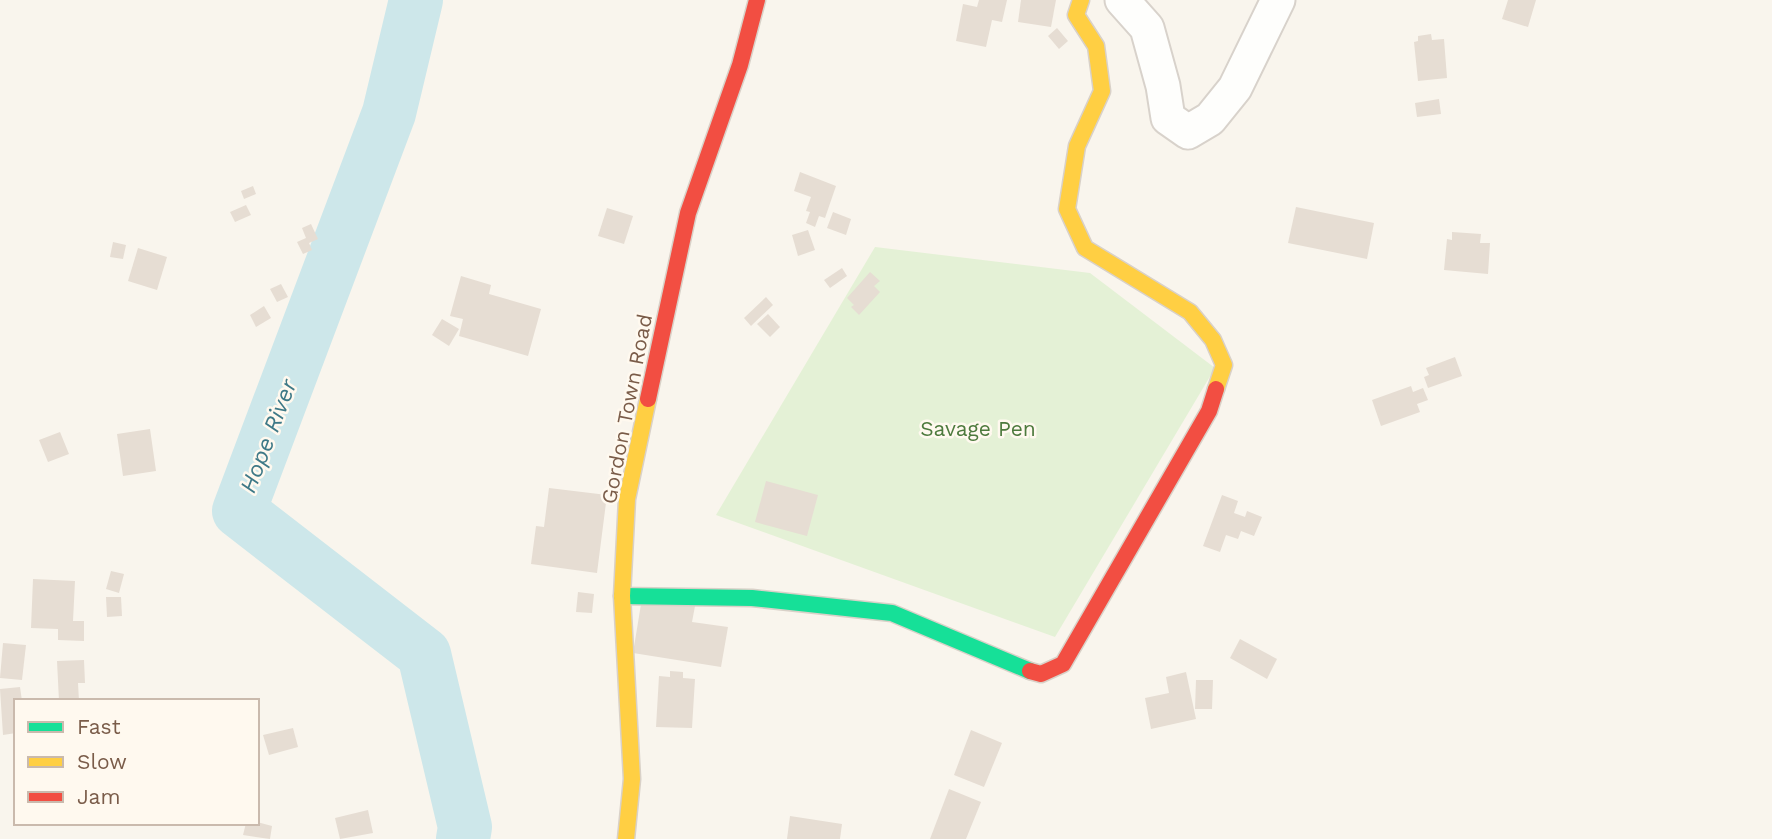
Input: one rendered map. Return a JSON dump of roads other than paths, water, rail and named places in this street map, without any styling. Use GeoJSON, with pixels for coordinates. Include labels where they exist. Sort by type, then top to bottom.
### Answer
{"type":"FeatureCollection","features":[{"type":"Feature","properties":{"kind":"street","name":"Gordon Town Road"},"geometry":{"type":"LineString","coordinates":[[626,839],[632,779],[622,596],[627,499],[688,213],[740,65],[757,0]]}},
{"type":"Feature","properties":{"kind":"street"},"geometry":{"type":"LineString","coordinates":[[622,596],[752,598],[892,613],[1016,667],[1041,674],[1063,664],[1209,411],[1224,365],[1213,340],[1191,312],[1085,248],[1067,209],[1077,146],[1102,91],[1096,46],[1076,15],[1081,0]]}},
{"type":"Feature","properties":{"kind":"street"},"geometry":{"type":"LineString","coordinates":[[1122,0],[1147,28],[1163,86],[1168,118],[1188,132],[1210,120],[1235,88],[1278,0]]}},
{"type":"Feature","properties":{"kind":"waterway","name":"Hope River"},"geometry":{"type":"LineString","coordinates":[[416,0],[389,113],[239,511],[424,654],[465,827],[463,839]]}},
{"type":"Feature","properties":{"kind":"park label","name":"Savage Pen"},"geometry":{"type":"Point","coordinates":[978,429]}}]}
